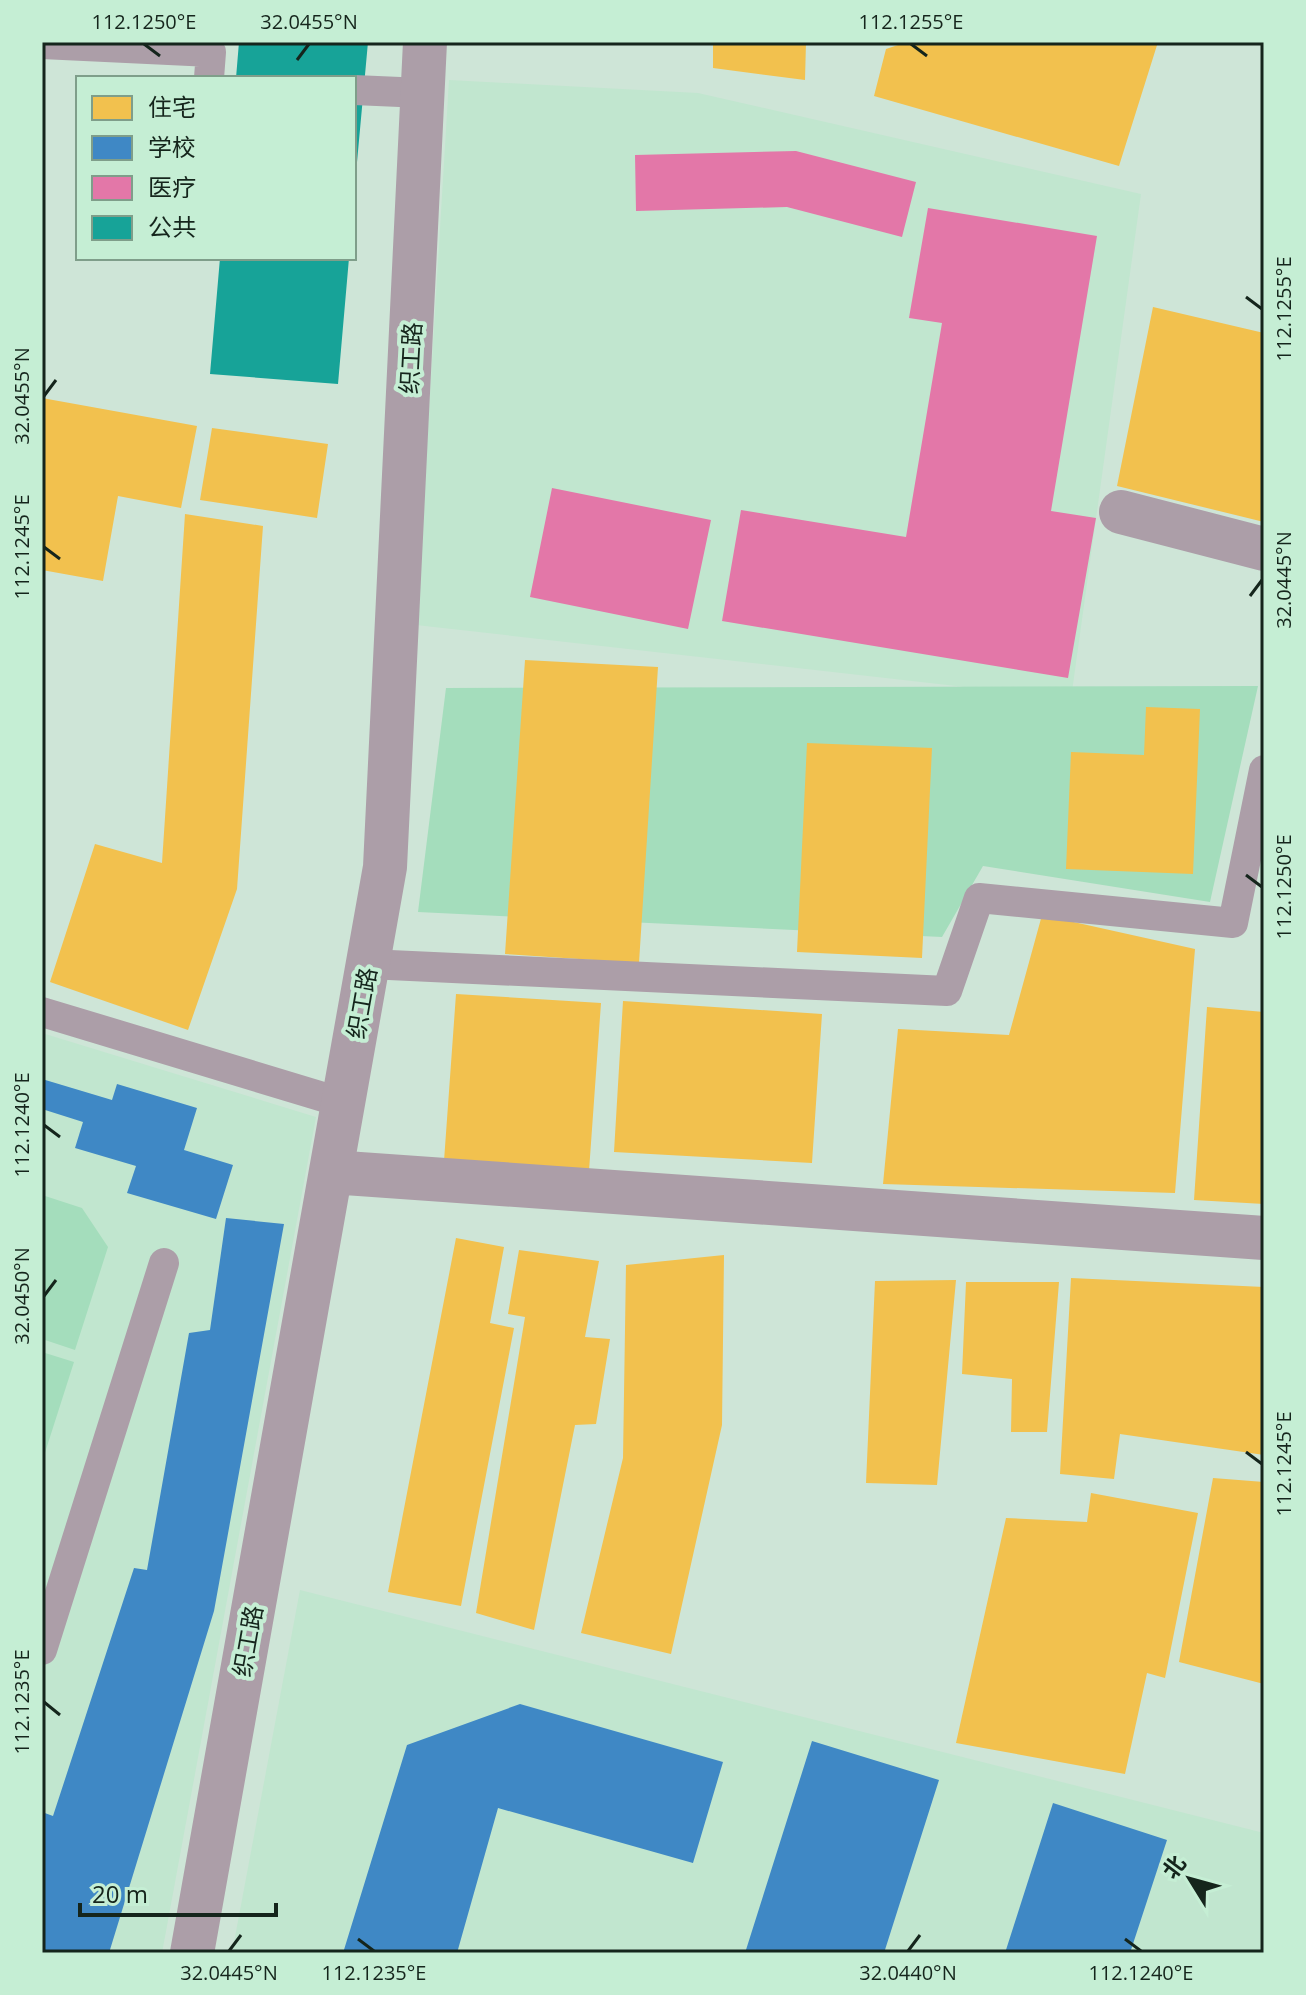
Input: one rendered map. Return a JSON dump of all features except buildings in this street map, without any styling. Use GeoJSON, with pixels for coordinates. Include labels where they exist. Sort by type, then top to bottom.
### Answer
{"type":"FeatureCollection","features":[{"type":"Feature","properties":{"kind":"street","name":"织工路"},"geometry":{"type":"LineString","coordinates":[[192,1953],[385,867],[425,42]]}},
{"type":"Feature","properties":{"kind":"street"},"geometry":{"type":"LineString","coordinates":[[1121,512],[1264,549]]}},
{"type":"Feature","properties":{"kind":"street"},"geometry":{"type":"LineString","coordinates":[[331,1172],[1264,1238]]}},
{"type":"Feature","properties":{"kind":"lane"},"geometry":{"type":"LineString","coordinates":[[42,44],[211,52],[209,76]]}},
{"type":"Feature","properties":{"kind":"lane"},"geometry":{"type":"LineString","coordinates":[[356,90],[423,93]]}},
{"type":"Feature","properties":{"kind":"lane"},"geometry":{"type":"LineString","coordinates":[[368,964],[947,991],[979,898],[1233,923],[1264,770]]}},
{"type":"Feature","properties":{"kind":"lane"},"geometry":{"type":"LineString","coordinates":[[42,1012],[343,1103]]}},
{"type":"Feature","properties":{"kind":"lane"},"geometry":{"type":"LineString","coordinates":[[42,1650],[164,1263]]}},
{"type":"Feature","properties":{"kind":"shaded area"},"geometry":{"type":"Polygon","coordinates":[[[449,80],[698,93],[1141,194],[1071,699],[416,625],[449,80]]]}},
{"type":"Feature","properties":{"kind":"shaded area"},"geometry":{"type":"Polygon","coordinates":[[[1258,686],[1210,902],[983,866],[942,937],[418,912],[446,688],[1258,686]]]}},
{"type":"Feature","properties":{"kind":"shaded area"},"geometry":{"type":"Polygon","coordinates":[[[42,1033],[316,1117],[162,1953],[42,1953],[42,1033]]]}},
{"type":"Feature","properties":{"kind":"shaded area"},"geometry":{"type":"Polygon","coordinates":[[[42,1195],[82,1208],[108,1247],[75,1350],[42,1339],[42,1195]]]}},
{"type":"Feature","properties":{"kind":"shaded area"},"geometry":{"type":"Polygon","coordinates":[[[42,1352],[74,1362],[42,1462],[42,1352]]]}},
{"type":"Feature","properties":{"kind":"shaded area"},"geometry":{"type":"Polygon","coordinates":[[[300,1590],[1264,1833],[1264,1953],[232,1953],[300,1590]]]}}]}
